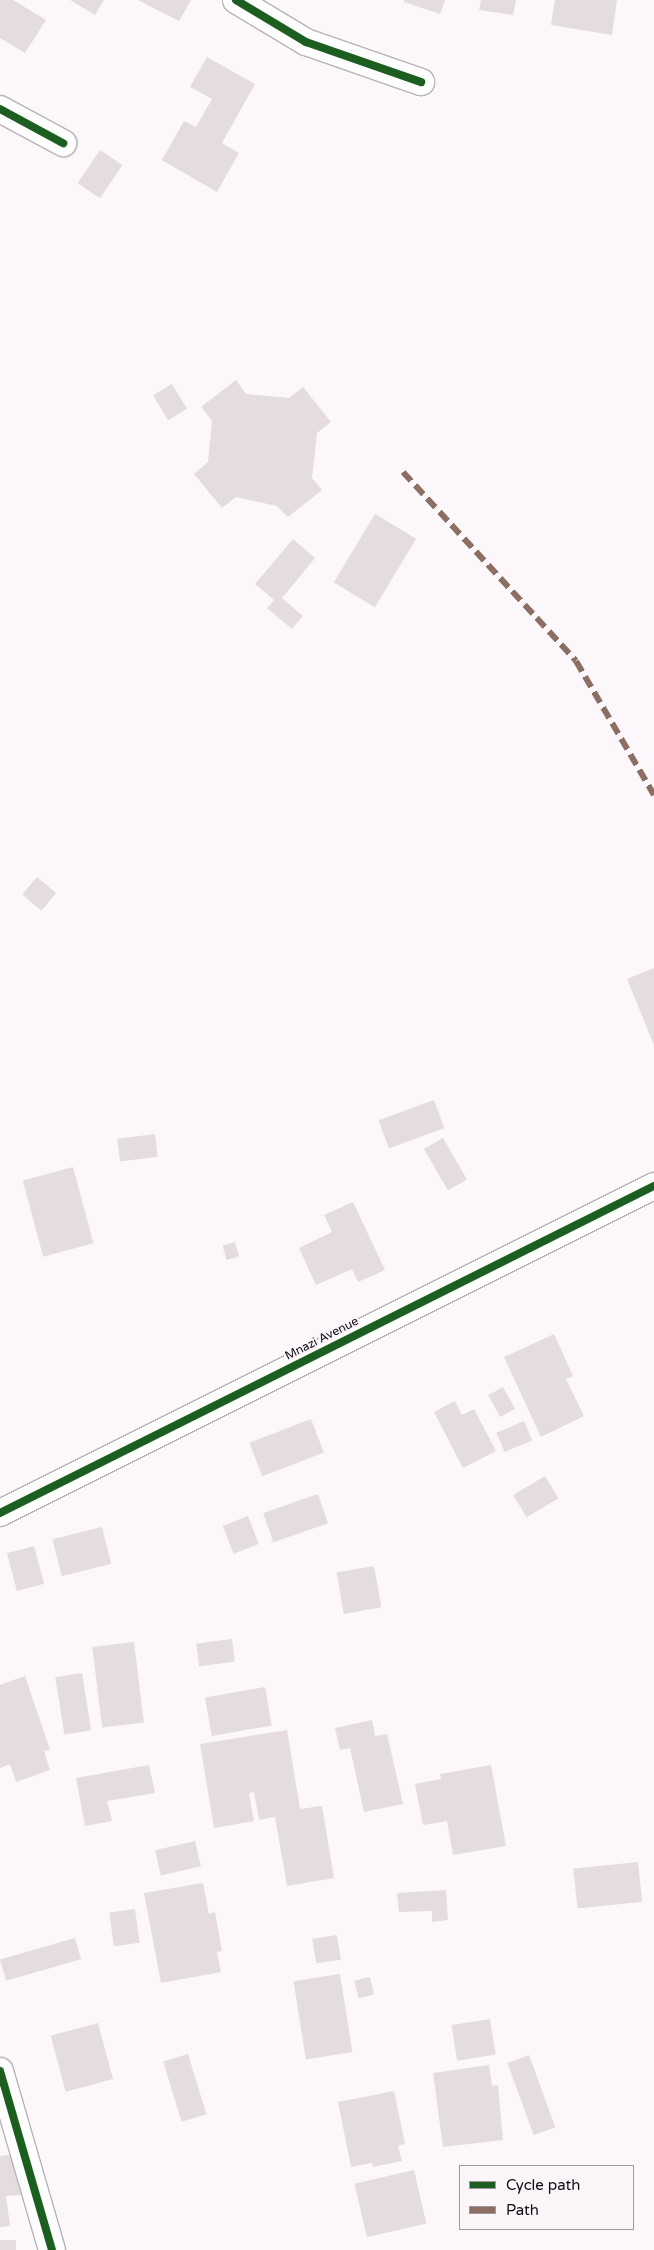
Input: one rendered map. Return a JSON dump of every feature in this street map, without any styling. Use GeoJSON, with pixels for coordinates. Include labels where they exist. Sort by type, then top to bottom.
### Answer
{"type":"FeatureCollection","features":[{"type":"Feature","properties":{"kind":"street"},"geometry":{"type":"LineString","coordinates":[[236,0],[306,42],[421,82]]}},
{"type":"Feature","properties":{"kind":"street"},"geometry":{"type":"LineString","coordinates":[[0,109],[63,143]]}},
{"type":"Feature","properties":{"kind":"street","name":"Mnazi Avenue"},"geometry":{"type":"LineString","coordinates":[[0,1513],[654,1186]]}},
{"type":"Feature","properties":{"kind":"street"},"geometry":{"type":"LineString","coordinates":[[0,2071],[52,2250]]}},
{"type":"Feature","properties":{"kind":"building"},"geometry":{"type":"Polygon","coordinates":[[[0,0],[13,0],[46,20],[25,53],[0,38],[0,0]]]}},
{"type":"Feature","properties":{"kind":"building"},"geometry":{"type":"Polygon","coordinates":[[[70,0],[104,0],[95,15],[70,0]]]}},
{"type":"Feature","properties":{"kind":"building"},"geometry":{"type":"Polygon","coordinates":[[[138,0],[191,0],[179,21],[138,0]]]}},
{"type":"Feature","properties":{"kind":"building"},"geometry":{"type":"Polygon","coordinates":[[[404,0],[445,0],[440,14],[404,2],[404,0]]]}},
{"type":"Feature","properties":{"kind":"building"},"geometry":{"type":"Polygon","coordinates":[[[481,0],[516,0],[513,15],[479,10],[481,0]]]}},
{"type":"Feature","properties":{"kind":"building"},"geometry":{"type":"Polygon","coordinates":[[[555,0],[617,0],[612,35],[551,25],[555,0]]]}},
{"type":"Feature","properties":{"kind":"building"},"geometry":{"type":"Polygon","coordinates":[[[207,57],[255,84],[222,143],[239,153],[217,192],[162,160],[184,121],[196,127],[212,99],[190,87],[207,57]]]}},
{"type":"Feature","properties":{"kind":"building"},"geometry":{"type":"Polygon","coordinates":[[[100,150],[122,165],[100,198],[78,183],[100,150]]]}},
{"type":"Feature","properties":{"kind":"building"},"geometry":{"type":"Polygon","coordinates":[[[236,380],[246,394],[289,398],[303,387],[331,422],[317,433],[312,478],[322,490],[288,517],[277,506],[236,497],[222,508],[194,474],[208,462],[212,421],[201,407],[236,380]]]}},
{"type":"Feature","properties":{"kind":"building"},"geometry":{"type":"Polygon","coordinates":[[[172,384],[187,409],[168,420],[153,395],[172,384]]]}},
{"type":"Feature","properties":{"kind":"building"},"geometry":{"type":"Polygon","coordinates":[[[375,514],[416,539],[375,607],[334,583],[375,514]]]}},
{"type":"Feature","properties":{"kind":"building"},"geometry":{"type":"Polygon","coordinates":[[[293,539],[315,558],[282,598],[303,616],[292,629],[267,608],[274,600],[255,584],[293,539]]]}},
{"type":"Feature","properties":{"kind":"building"},"geometry":{"type":"Polygon","coordinates":[[[37,877],[56,893],[41,911],[22,895],[37,877]]]}},
{"type":"Feature","properties":{"kind":"building"},"geometry":{"type":"Polygon","coordinates":[[[654,968],[654,1045],[627,979],[654,968]]]}},
{"type":"Feature","properties":{"kind":"building"},"geometry":{"type":"Polygon","coordinates":[[[434,1100],[444,1128],[389,1148],[379,1120],[434,1100]]]}},
{"type":"Feature","properties":{"kind":"building"},"geometry":{"type":"Polygon","coordinates":[[[155,1134],[158,1157],[120,1161],[117,1139],[155,1134]]]}},
{"type":"Feature","properties":{"kind":"building"},"geometry":{"type":"Polygon","coordinates":[[[443,1138],[467,1180],[448,1191],[424,1149],[443,1138]]]}},
{"type":"Feature","properties":{"kind":"building"},"geometry":{"type":"Polygon","coordinates":[[[73,1167],[93,1243],[43,1257],[23,1180],[73,1167]]]}},
{"type":"Feature","properties":{"kind":"building"},"geometry":{"type":"Polygon","coordinates":[[[353,1202],[385,1270],[358,1282],[352,1269],[316,1285],[299,1248],[332,1232],[324,1215],[353,1202]]]}},
{"type":"Feature","properties":{"kind":"building"},"geometry":{"type":"Polygon","coordinates":[[[235,1242],[239,1256],[227,1260],[223,1246],[235,1242]]]}},
{"type":"Feature","properties":{"kind":"building"},"geometry":{"type":"Polygon","coordinates":[[[554,1334],[573,1376],[566,1379],[584,1416],[541,1437],[504,1357],[554,1334]]]}},
{"type":"Feature","properties":{"kind":"building"},"geometry":{"type":"Polygon","coordinates":[[[503,1387],[515,1409],[500,1417],[488,1395],[503,1387]]]}},
{"type":"Feature","properties":{"kind":"building"},"geometry":{"type":"Polygon","coordinates":[[[455,1401],[462,1415],[474,1409],[496,1451],[463,1468],[434,1412],[455,1401]]]}},
{"type":"Feature","properties":{"kind":"building"},"geometry":{"type":"Polygon","coordinates":[[[311,1419],[324,1453],[262,1476],[249,1443],[311,1419]]]}},
{"type":"Feature","properties":{"kind":"building"},"geometry":{"type":"Polygon","coordinates":[[[524,1421],[532,1440],[505,1452],[496,1433],[524,1421]]]}},
{"type":"Feature","properties":{"kind":"building"},"geometry":{"type":"Polygon","coordinates":[[[545,1476],[558,1498],[527,1517],[513,1495],[545,1476]]]}},
{"type":"Feature","properties":{"kind":"building"},"geometry":{"type":"Polygon","coordinates":[[[318,1494],[328,1523],[273,1542],[263,1513],[318,1494]]]}},
{"type":"Feature","properties":{"kind":"building"},"geometry":{"type":"Polygon","coordinates":[[[248,1516],[259,1544],[234,1554],[223,1526],[248,1516]]]}},
{"type":"Feature","properties":{"kind":"building"},"geometry":{"type":"Polygon","coordinates":[[[102,1527],[111,1564],[62,1576],[53,1539],[102,1527]]]}},
{"type":"Feature","properties":{"kind":"building"},"geometry":{"type":"Polygon","coordinates":[[[34,1546],[44,1584],[17,1591],[7,1553],[34,1546]]]}},
{"type":"Feature","properties":{"kind":"building"},"geometry":{"type":"Polygon","coordinates":[[[374,1566],[381,1607],[344,1614],[337,1573],[374,1566]]]}},
{"type":"Feature","properties":{"kind":"building"},"geometry":{"type":"Polygon","coordinates":[[[232,1639],[235,1662],[199,1666],[196,1643],[232,1639]]]}},
{"type":"Feature","properties":{"kind":"building"},"geometry":{"type":"Polygon","coordinates":[[[134,1642],[144,1722],[102,1728],[92,1647],[134,1642]]]}},
{"type":"Feature","properties":{"kind":"building"},"geometry":{"type":"Polygon","coordinates":[[[82,1673],[91,1730],[64,1735],[55,1677],[82,1673]]]}},
{"type":"Feature","properties":{"kind":"building"},"geometry":{"type":"Polygon","coordinates":[[[25,1676],[50,1750],[44,1751],[50,1770],[16,1782],[10,1764],[0,1768],[0,1685],[25,1676]]]}},
{"type":"Feature","properties":{"kind":"building"},"geometry":{"type":"Polygon","coordinates":[[[265,1687],[272,1725],[212,1736],[205,1698],[265,1687]]]}},
{"type":"Feature","properties":{"kind":"building"},"geometry":{"type":"Polygon","coordinates":[[[372,1720],[375,1736],[387,1734],[403,1804],[364,1812],[350,1748],[340,1750],[335,1728],[372,1720]]]}},
{"type":"Feature","properties":{"kind":"building"},"geometry":{"type":"Polygon","coordinates":[[[287,1730],[300,1809],[322,1806],[334,1878],[287,1886],[275,1817],[259,1820],[254,1792],[249,1793],[254,1821],[214,1828],[200,1744],[287,1730]]]}},
{"type":"Feature","properties":{"kind":"building"},"geometry":{"type":"Polygon","coordinates":[[[149,1765],[155,1793],[107,1801],[112,1821],[85,1826],[76,1778],[149,1765]]]}},
{"type":"Feature","properties":{"kind":"building"},"geometry":{"type":"Polygon","coordinates":[[[491,1765],[506,1846],[453,1855],[447,1821],[423,1825],[415,1784],[441,1779],[440,1774],[491,1765]]]}},
{"type":"Feature","properties":{"kind":"building"},"geometry":{"type":"Polygon","coordinates":[[[195,1841],[201,1866],[161,1876],[155,1850],[195,1841]]]}},
{"type":"Feature","properties":{"kind":"building"},"geometry":{"type":"Polygon","coordinates":[[[638,1862],[642,1902],[578,1909],[573,1869],[638,1862]]]}},
{"type":"Feature","properties":{"kind":"building"},"geometry":{"type":"Polygon","coordinates":[[[203,1883],[209,1914],[215,1912],[222,1951],[217,1952],[221,1972],[161,1983],[144,1893],[203,1883]]]}},
{"type":"Feature","properties":{"kind":"building"},"geometry":{"type":"Polygon","coordinates":[[[446,1890],[448,1920],[432,1922],[432,1911],[399,1912],[397,1893],[446,1890]]]}},
{"type":"Feature","properties":{"kind":"building"},"geometry":{"type":"Polygon","coordinates":[[[135,1909],[140,1943],[114,1946],[109,1913],[135,1909]]]}},
{"type":"Feature","properties":{"kind":"building"},"geometry":{"type":"Polygon","coordinates":[[[337,1935],[341,1960],[316,1964],[312,1939],[337,1935]]]}},
{"type":"Feature","properties":{"kind":"building"},"geometry":{"type":"Polygon","coordinates":[[[75,1938],[81,1959],[6,1981],[0,1959],[75,1938]]]}},
{"type":"Feature","properties":{"kind":"building"},"geometry":{"type":"Polygon","coordinates":[[[340,1974],[352,2052],[306,2059],[294,1981],[340,1974]]]}},
{"type":"Feature","properties":{"kind":"building"},"geometry":{"type":"Polygon","coordinates":[[[370,1977],[374,1995],[358,1998],[354,1981],[370,1977]]]}},
{"type":"Feature","properties":{"kind":"building"},"geometry":{"type":"Polygon","coordinates":[[[490,2019],[496,2055],[457,2061],[451,2025],[490,2019]]]}},
{"type":"Feature","properties":{"kind":"building"},"geometry":{"type":"Polygon","coordinates":[[[98,2023],[113,2079],[66,2092],[51,2036],[98,2023]]]}},
{"type":"Feature","properties":{"kind":"building"},"geometry":{"type":"Polygon","coordinates":[[[188,2054],[206,2114],[182,2122],[163,2062],[188,2054]]]}},
{"type":"Feature","properties":{"kind":"building"},"geometry":{"type":"Polygon","coordinates":[[[529,2055],[555,2127],[534,2135],[507,2063],[529,2055]]]}},
{"type":"Feature","properties":{"kind":"building"},"geometry":{"type":"Polygon","coordinates":[[[489,2065],[492,2086],[498,2085],[503,2140],[443,2147],[433,2073],[489,2065]]]}},
{"type":"Feature","properties":{"kind":"building"},"geometry":{"type":"Polygon","coordinates":[[[394,2091],[405,2144],[398,2146],[402,2161],[373,2167],[372,2163],[351,2167],[338,2102],[394,2091]]]}},
{"type":"Feature","properties":{"kind":"building"},"geometry":{"type":"Polygon","coordinates":[[[16,2154],[21,2195],[6,2196],[10,2226],[0,2227],[0,2156],[16,2154]]]}},
{"type":"Feature","properties":{"kind":"building"},"geometry":{"type":"Polygon","coordinates":[[[414,2170],[426,2224],[367,2237],[355,2184],[414,2170]]]}},
{"type":"Feature","properties":{"kind":"building"},"geometry":{"type":"Polygon","coordinates":[[[0,2240],[16,2240],[16,2250],[0,2250],[0,2240]]]}},
{"type":"Feature","properties":{"kind":"marked path"},"geometry":{"type":"LineString","coordinates":[[403,472],[576,661],[654,795]]}},
{"type":"Feature","properties":{"kind":"cycle path"},"geometry":{"type":"LineString","coordinates":[[236,0],[306,42],[421,82]]}},
{"type":"Feature","properties":{"kind":"cycle path"},"geometry":{"type":"LineString","coordinates":[[0,109],[63,143]]}},
{"type":"Feature","properties":{"kind":"cycle path"},"geometry":{"type":"LineString","coordinates":[[0,1513],[654,1186]]}},
{"type":"Feature","properties":{"kind":"cycle path"},"geometry":{"type":"LineString","coordinates":[[0,2071],[52,2250]]}}]}
